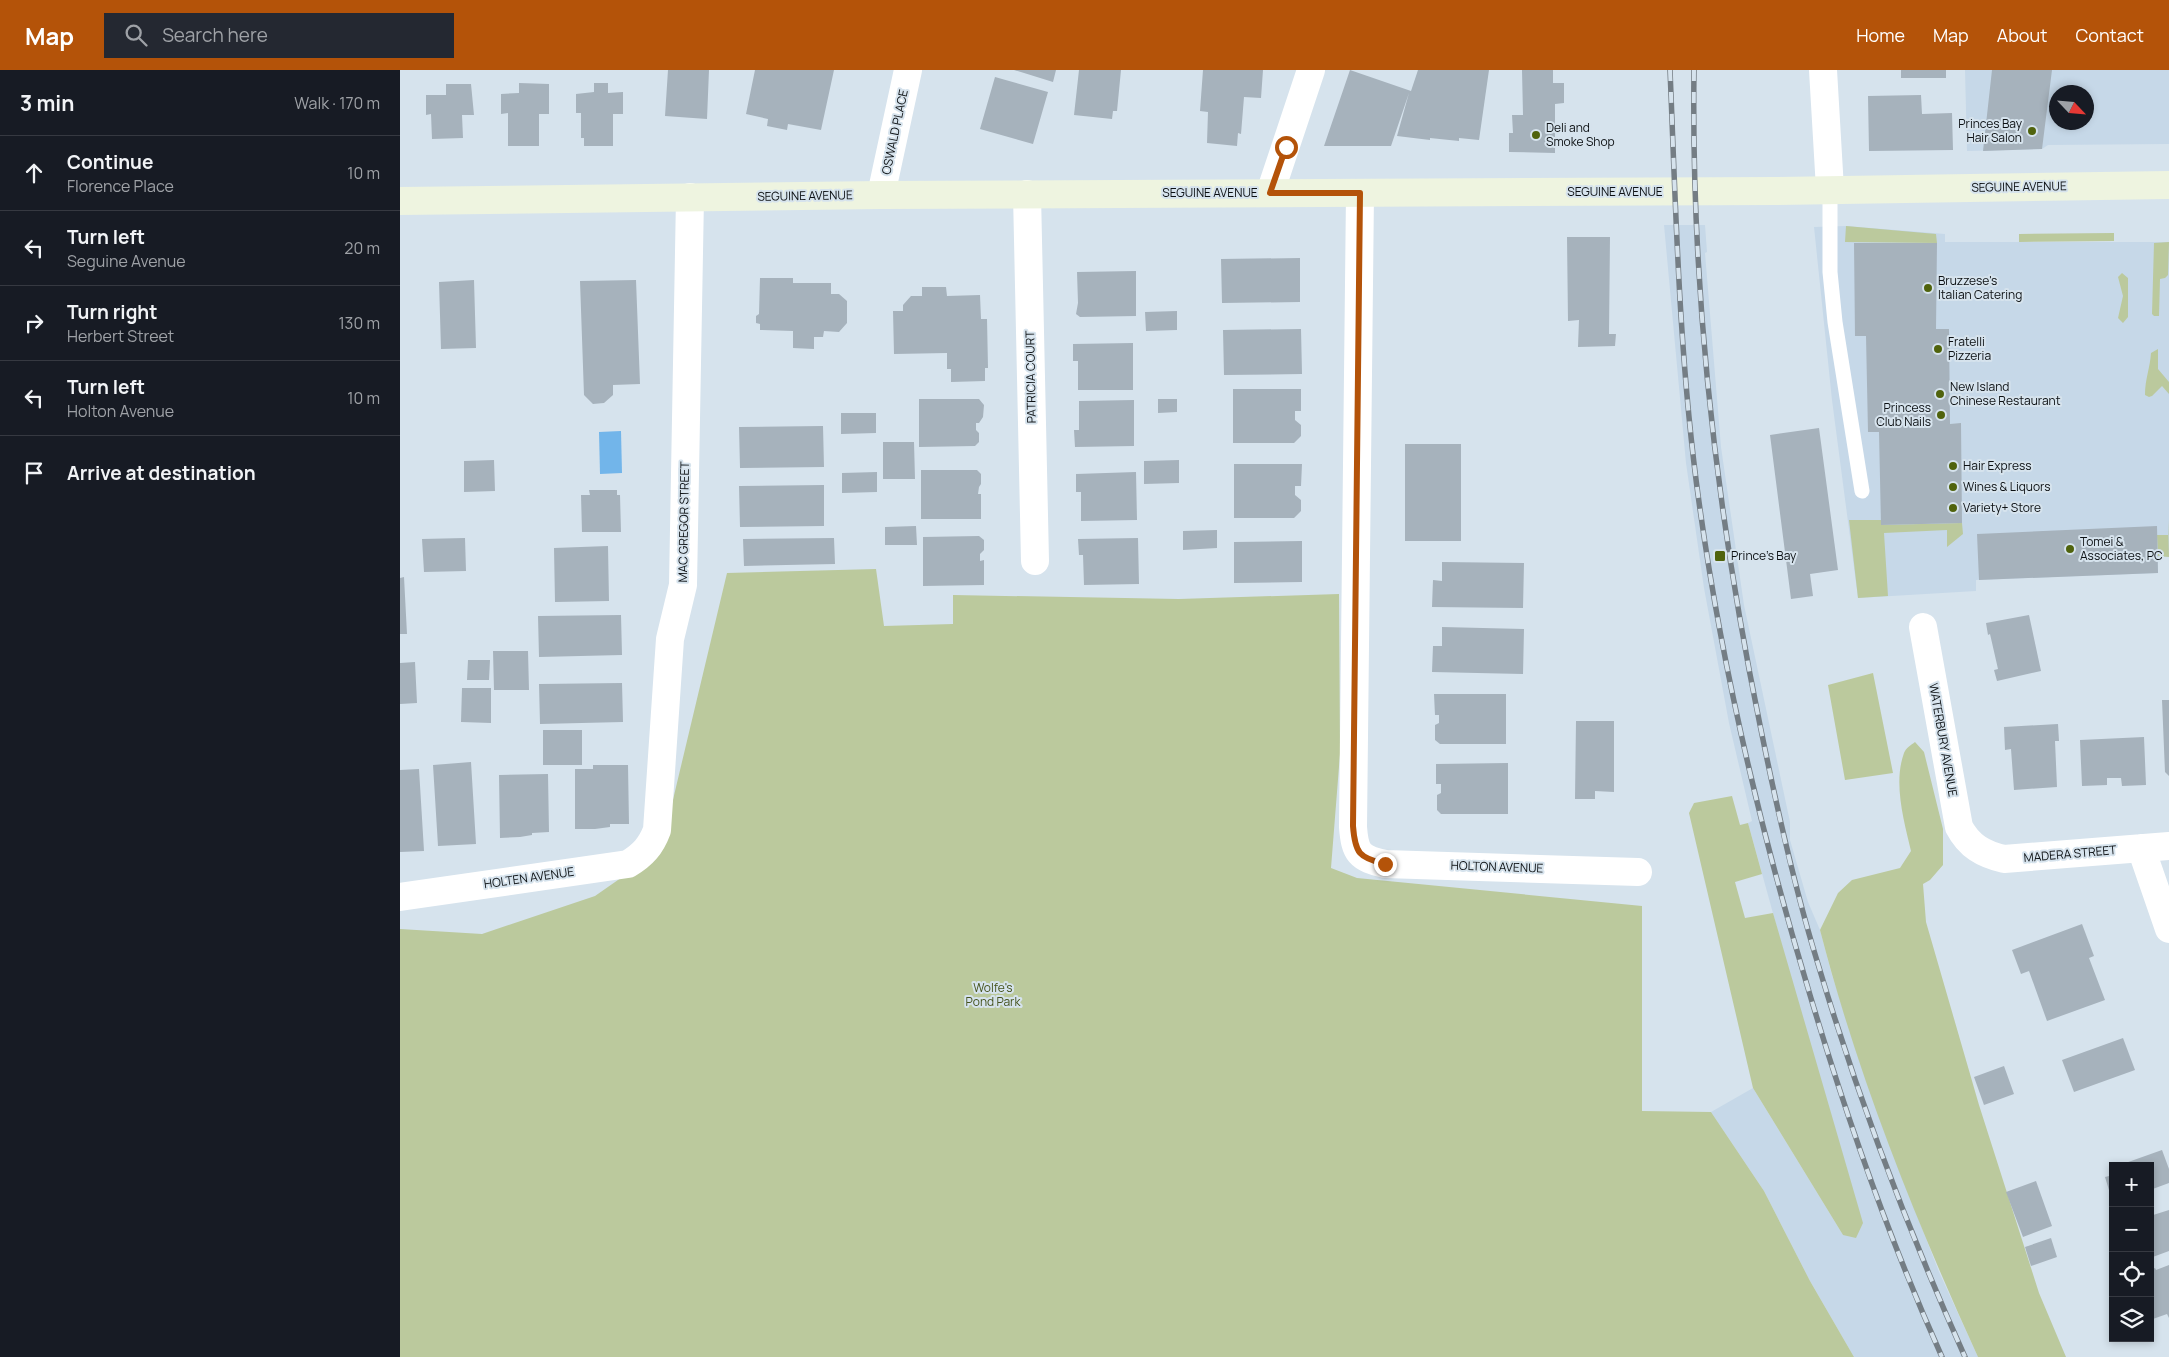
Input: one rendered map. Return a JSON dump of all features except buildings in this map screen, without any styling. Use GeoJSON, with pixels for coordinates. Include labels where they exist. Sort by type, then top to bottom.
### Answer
{"type":"FeatureCollection","features":[{"type":"Feature","properties":{"kind":"street","name":"OSWALD PLACE"},"geometry":{"type":"LineString","coordinates":[[881,195],[908,70]]}},
{"type":"Feature","properties":{"kind":"street"},"geometry":{"type":"LineString","coordinates":[[1270,193],[1311,70]]}},
{"type":"Feature","properties":{"kind":"street"},"geometry":{"type":"LineString","coordinates":[[1823,70],[1830,190]]}},
{"type":"Feature","properties":{"kind":"street","name":"SEGUINE AVENUE"},"geometry":{"type":"LineString","coordinates":[[400,201],[881,195],[1775,191],[2169,185]]}},
{"type":"Feature","properties":{"kind":"street","name":"HOLTON AVENUE"},"geometry":{"type":"LineString","coordinates":[[1360,193],[1353,826],[1354,841],[1359,854],[1370,860],[1385,864],[1638,872]]}},
{"type":"Feature","properties":{"kind":"street","name":"PATRICIA COURT"},"geometry":{"type":"LineString","coordinates":[[1027,194],[1036,561]]}},
{"type":"Feature","properties":{"kind":"street","name":"MAC GREGOR STREET"},"geometry":{"type":"LineString","coordinates":[[652,844],[657,830],[670,639],[683,585],[690,197]]}},
{"type":"Feature","properties":{"kind":"street","name":"WATERBURY AVENUE"},"geometry":{"type":"LineString","coordinates":[[1923,627],[1959,827],[1965,838],[1974,848]]}},
{"type":"Feature","properties":{"kind":"street","name":"HOLTEN AVENUE"},"geometry":{"type":"LineString","coordinates":[[400,897],[628,864],[641,856],[652,844]]}},
{"type":"Feature","properties":{"kind":"street","name":"MADERA STREET"},"geometry":{"type":"LineString","coordinates":[[1974,848],[2004,860],[2169,846]]}},
{"type":"Feature","properties":{"kind":"street"},"geometry":{"type":"LineString","coordinates":[[2141,848],[2169,929]]}},
{"type":"Feature","properties":{"kind":"lane"},"geometry":{"type":"LineString","coordinates":[[1830,190],[1830,272],[1835,322],[1862,491]]}},
{"type":"Feature","properties":{"kind":"shaded area"},"geometry":{"type":"Polygon","coordinates":[[[1965,70],[2169,70],[2169,144],[2048,145],[2042,149],[1967,151],[1965,70]]]}},
{"type":"Feature","properties":{"kind":"shaded area"},"geometry":{"type":"Polygon","coordinates":[[[1664,225],[1705,225],[1707,252],[1705,253],[1721,447],[1744,605],[1790,822],[1790,840],[1808,902],[1820,930],[1854,1043],[1891,1148],[1939,1272],[1978,1357],[1854,1357],[1810,1281],[1764,1191],[1711,1112],[1753,1088],[1843,1235],[1814,1061],[1748,823],[1752,821],[1729,723],[1704,588],[1686,463],[1664,225]]]}},
{"type":"Feature","properties":{"kind":"shaded area"},"geometry":{"type":"Polygon","coordinates":[[[1846,226],[1945,234],[1945,242],[2169,242],[2169,557],[2158,557],[2158,573],[1976,580],[1976,591],[1858,598],[1832,400],[1814,227],[1846,226]]]}},
{"type":"Feature","properties":{"kind":"green space"},"geometry":{"type":"Polygon","coordinates":[[[1846,226],[1936,234],[1937,243],[1845,242],[1846,226]]]}},
{"type":"Feature","properties":{"kind":"green space"},"geometry":{"type":"Polygon","coordinates":[[[2114,233],[2114,241],[2019,242],[2019,234],[2114,233]]]}},
{"type":"Feature","properties":{"kind":"green space"},"geometry":{"type":"Polygon","coordinates":[[[2169,242],[2168,275],[2160,279],[2159,316],[2154,316],[2152,314],[2154,243],[2169,242]]]}},
{"type":"Feature","properties":{"kind":"green space"},"geometry":{"type":"Polygon","coordinates":[[[2122,273],[2128,278],[2128,317],[2123,323],[2118,318],[2123,296],[2118,277],[2122,273]]]}},
{"type":"Feature","properties":{"kind":"green space"},"geometry":{"type":"Polygon","coordinates":[[[2158,349],[2158,369],[2169,382],[2169,394],[2162,386],[2149,397],[2145,395],[2145,389],[2151,353],[2158,349]]]}},
{"type":"Feature","properties":{"kind":"green space"},"geometry":{"type":"Polygon","coordinates":[[[1849,520],[1881,520],[1881,525],[1962,523],[1963,534],[1947,547],[1947,530],[1884,533],[1888,596],[1858,598],[1849,520]]]}},
{"type":"Feature","properties":{"kind":"green space"},"geometry":{"type":"Polygon","coordinates":[[[2168,520],[2169,557],[2158,556],[2157,535],[2168,535],[2168,520]]]}},
{"type":"Feature","properties":{"kind":"green space","name":"Wolfe's Pond Park"},"geometry":{"type":"Polygon","coordinates":[[[876,569],[884,626],[953,624],[953,595],[1179,599],[1339,594],[1340,754],[1331,868],[1357,878],[1642,906],[1642,1111],[1711,1112],[1764,1191],[1810,1281],[1854,1357],[400,1357],[400,929],[482,934],[595,896],[661,850],[727,573],[876,569]]]}},
{"type":"Feature","properties":{"kind":"green space"},"geometry":{"type":"Polygon","coordinates":[[[1873,673],[1893,773],[1845,780],[1828,685],[1873,673]]]}},
{"type":"Feature","properties":{"kind":"green space"},"geometry":{"type":"Polygon","coordinates":[[[1915,742],[1924,752],[1943,829],[1943,865],[1930,880],[1923,884],[1926,922],[1979,1105],[2039,1293],[2066,1357],[1978,1357],[1910,1200],[1870,1093],[1835,985],[1820,930],[1838,893],[1852,880],[1900,868],[1911,851],[1905,827],[1899,777],[1904,753],[1915,742]]]}},
{"type":"Feature","properties":{"kind":"green space"},"geometry":{"type":"Polygon","coordinates":[[[1732,796],[1740,825],[1748,823],[1762,874],[1735,882],[1745,918],[1773,913],[1863,1223],[1856,1238],[1843,1235],[1753,1088],[1689,813],[1694,803],[1732,796]]]}},
{"type":"Feature","properties":{"kind":"water"},"geometry":{"type":"Polygon","coordinates":[[[621,431],[622,473],[600,474],[599,432],[621,431]]]}},
{"type":"Feature","properties":{"kind":"railway"},"geometry":{"type":"LineString","coordinates":[[1670,70],[1679,286],[1692,448],[1708,564],[1731,689],[1775,873],[1824,1041],[1870,1178],[1904,1268],[1942,1357]]}},
{"type":"Feature","properties":{"kind":"railway"},"geometry":{"type":"LineString","coordinates":[[1694,70],[1697,234],[1709,399],[1731,563],[1744,644],[1766,755],[1801,905],[1833,1014],[1885,1163],[1965,1357]]}},
{"type":"Feature","properties":{"kind":"place","name":"Princes Bay Hair Salon"},"geometry":{"type":"Point","coordinates":[2032,131]}},
{"type":"Feature","properties":{"kind":"place","name":"Deli and Smoke Shop"},"geometry":{"type":"Point","coordinates":[1536,135]}},
{"type":"Feature","properties":{"kind":"place","name":"Bruzzese's Italian Catering"},"geometry":{"type":"Point","coordinates":[1928,288]}},
{"type":"Feature","properties":{"kind":"place","name":"Fratelli Pizzeria"},"geometry":{"type":"Point","coordinates":[1938,349]}},
{"type":"Feature","properties":{"kind":"place","name":"New Island Chinese Restaurant"},"geometry":{"type":"Point","coordinates":[1940,394]}},
{"type":"Feature","properties":{"kind":"place","name":"Princess Club Nails"},"geometry":{"type":"Point","coordinates":[1941,415]}},
{"type":"Feature","properties":{"kind":"place","name":"Hair Express"},"geometry":{"type":"Point","coordinates":[1953,466]}},
{"type":"Feature","properties":{"kind":"place","name":"Wines & Liquors"},"geometry":{"type":"Point","coordinates":[1953,487]}},
{"type":"Feature","properties":{"kind":"place","name":"Variety+ Store"},"geometry":{"type":"Point","coordinates":[1953,508]}},
{"type":"Feature","properties":{"kind":"place","name":"Tomei & Associates, PC"},"geometry":{"type":"Point","coordinates":[2070,549]}},
{"type":"Feature","properties":{"kind":"place","name":"Prince’s Bay"},"geometry":{"type":"Point","coordinates":[1720,556]}},
{"type":"Feature","properties":{"kind":"route"},"geometry":{"type":"LineString","coordinates":[[1286,147],[1270,193],[1360,193],[1353,826],[1354,841],[1359,854],[1370,860],[1385,864]]}}]}
